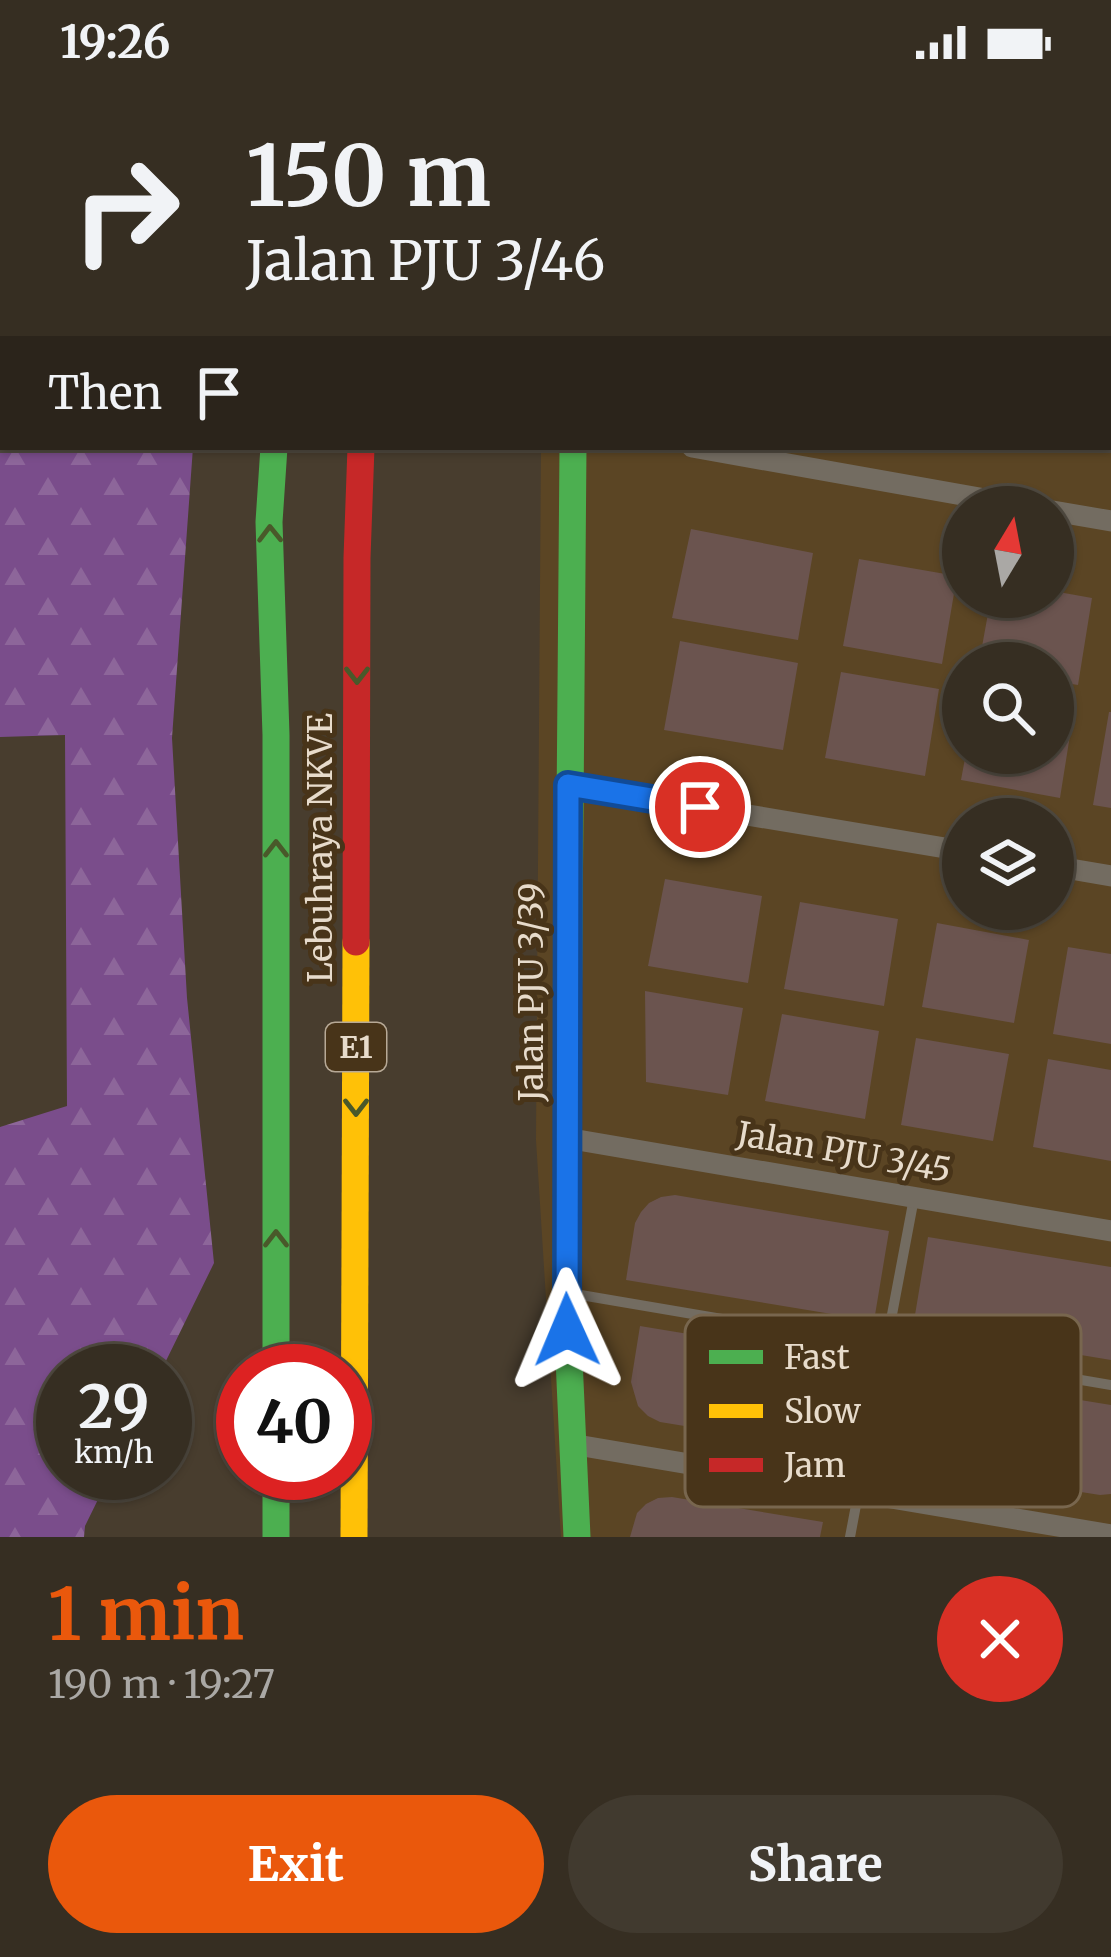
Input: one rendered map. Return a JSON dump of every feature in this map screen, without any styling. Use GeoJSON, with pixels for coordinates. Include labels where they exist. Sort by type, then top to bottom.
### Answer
{"type":"FeatureCollection","features":[{"type":"Feature","properties":{"kind":"main road","name":"Lebuhraya NKVE"},"geometry":{"type":"LineString","coordinates":[[274,450],[269,522],[276,735],[276,1344]]}},
{"type":"Feature","properties":{"kind":"main road","name":"Lebuhraya NKVE"},"geometry":{"type":"LineString","coordinates":[[354,1537],[361,450]]}},
{"type":"Feature","properties":{"kind":"main road","name":"Jalan PJU 3/39"},"geometry":{"type":"LineString","coordinates":[[573,450],[566,1292],[578,1537]]}},
{"type":"Feature","properties":{"kind":"main road"},"geometry":{"type":"LineString","coordinates":[[276,1500],[276,1537]]}},
{"type":"Feature","properties":{"kind":"street"},"geometry":{"type":"LineString","coordinates":[[709,450],[942,491]]}},
{"type":"Feature","properties":{"kind":"street"},"geometry":{"type":"LineString","coordinates":[[1074,515],[1111,521]]}},
{"type":"Feature","properties":{"kind":"street"},"geometry":{"type":"LineString","coordinates":[[568,785],[942,847]]}},
{"type":"Feature","properties":{"kind":"street"},"geometry":{"type":"LineString","coordinates":[[1074,870],[1111,876]]}},
{"type":"Feature","properties":{"kind":"street","name":"Jalan PJU 3/45"},"geometry":{"type":"LineString","coordinates":[[566,1138],[1111,1232]]}},
{"type":"Feature","properties":{"kind":"street"},"geometry":{"type":"LineString","coordinates":[[571,1444],[685,1463]]}},
{"type":"Feature","properties":{"kind":"street"},"geometry":{"type":"LineString","coordinates":[[943,1507],[1111,1535]]}},
{"type":"Feature","properties":{"kind":"lane"},"geometry":{"type":"LineString","coordinates":[[892,1315],[914,1198]]}},
{"type":"Feature","properties":{"kind":"lane"},"geometry":{"type":"LineString","coordinates":[[566,1292],[700,1315]]}},
{"type":"Feature","properties":{"kind":"lane"},"geometry":{"type":"LineString","coordinates":[[1081,1380],[1111,1385]]}},
{"type":"Feature","properties":{"kind":"lane"},"geometry":{"type":"LineString","coordinates":[[850,1537],[856,1507]]}},
{"type":"Feature","properties":{"kind":"shaded area"},"geometry":{"type":"Polygon","coordinates":[[[541,450],[1111,450],[1111,1537],[561,1537],[536,1140],[541,450]]]}},
{"type":"Feature","properties":{"kind":"green space"},"geometry":{"type":"Polygon","coordinates":[[[0,450],[193,450],[172,738],[187,998],[214,1263],[174,1344],[36,1344],[36,1500],[98,1500],[84,1537],[0,1537],[0,1127],[67,1106],[65,735],[0,737],[0,450]]]}},
{"type":"Feature","properties":{"kind":"building"},"geometry":{"type":"Polygon","coordinates":[[[691,529],[813,553],[798,640],[672,618],[691,529]]]}},
{"type":"Feature","properties":{"kind":"building"},"geometry":{"type":"Polygon","coordinates":[[[859,559],[942,573],[942,618],[950,618],[942,642],[942,664],[843,646],[859,559]]]}},
{"type":"Feature","properties":{"kind":"building"},"geometry":{"type":"Polygon","coordinates":[[[1074,595],[1092,598],[1078,685],[1074,684],[1074,642],[983,642],[987,618],[1074,618],[1074,595]]]}},
{"type":"Feature","properties":{"kind":"building"},"geometry":{"type":"Polygon","coordinates":[[[680,641],[798,663],[783,750],[664,730],[680,641]]]}},
{"type":"Feature","properties":{"kind":"building"},"geometry":{"type":"Polygon","coordinates":[[[841,672],[939,689],[925,776],[825,758],[841,672]]]}},
{"type":"Feature","properties":{"kind":"building"},"geometry":{"type":"Polygon","coordinates":[[[1111,712],[1111,808],[1093,805],[1111,712]]]}},
{"type":"Feature","properties":{"kind":"building"},"geometry":{"type":"Polygon","coordinates":[[[962,774],[1064,774],[1060,798],[961,780],[962,774]]]}},
{"type":"Feature","properties":{"kind":"building"},"geometry":{"type":"Polygon","coordinates":[[[665,879],[762,896],[748,983],[648,966],[665,879]]]}},
{"type":"Feature","properties":{"kind":"building"},"geometry":{"type":"Polygon","coordinates":[[[800,902],[898,919],[884,1006],[784,989],[800,902]]]}},
{"type":"Feature","properties":{"kind":"building"},"geometry":{"type":"Polygon","coordinates":[[[937,923],[942,930],[975,930],[1029,940],[1014,1023],[922,1007],[937,923]]]}},
{"type":"Feature","properties":{"kind":"building"},"geometry":{"type":"Polygon","coordinates":[[[1068,947],[1111,954],[1111,1044],[1053,1034],[1068,947]]]}},
{"type":"Feature","properties":{"kind":"building"},"geometry":{"type":"Polygon","coordinates":[[[645,991],[743,1008],[728,1095],[646,1082],[645,991]]]}},
{"type":"Feature","properties":{"kind":"building"},"geometry":{"type":"Polygon","coordinates":[[[782,1014],[879,1031],[865,1119],[765,1101],[782,1014]]]}},
{"type":"Feature","properties":{"kind":"building"},"geometry":{"type":"Polygon","coordinates":[[[916,1038],[1009,1054],[993,1141],[901,1125],[916,1038]]]}},
{"type":"Feature","properties":{"kind":"building"},"geometry":{"type":"Polygon","coordinates":[[[1048,1059],[1111,1070],[1111,1161],[1033,1147],[1048,1059]]]}},
{"type":"Feature","properties":{"kind":"building"},"geometry":{"type":"Polygon","coordinates":[[[675,1195],[889,1231],[875,1315],[838,1315],[626,1280],[635,1223],[649,1203],[675,1195]]]}},
{"type":"Feature","properties":{"kind":"building"},"geometry":{"type":"Polygon","coordinates":[[[928,1237],[1111,1267],[1111,1360],[1081,1355],[1081,1315],[915,1315],[928,1237]]]}},
{"type":"Feature","properties":{"kind":"building"},"geometry":{"type":"Polygon","coordinates":[[[640,1326],[685,1333],[685,1426],[648,1416],[638,1406],[631,1382],[640,1326]]]}},
{"type":"Feature","properties":{"kind":"building"},"geometry":{"type":"Polygon","coordinates":[[[1081,1400],[1111,1405],[1111,1494],[1081,1492],[1081,1400]]]}},
{"type":"Feature","properties":{"kind":"building"},"geometry":{"type":"Polygon","coordinates":[[[658,1498],[685,1499],[685,1507],[732,1507],[823,1522],[820,1537],[630,1537],[637,1513],[658,1498]]]}},
{"type":"Feature","properties":{"kind":"traffic: fast"},"geometry":{"type":"LineString","coordinates":[[274,450],[269,522],[276,735],[276,1344]]}},
{"type":"Feature","properties":{"kind":"traffic: fast"},"geometry":{"type":"LineString","coordinates":[[573,450],[566,1292],[577,1537]]}},
{"type":"Feature","properties":{"kind":"traffic: fast"},"geometry":{"type":"LineString","coordinates":[[276,1500],[276,1537]]}},
{"type":"Feature","properties":{"kind":"traffic: slow"},"geometry":{"type":"LineString","coordinates":[[354,1537],[356,942]]}},
{"type":"Feature","properties":{"kind":"traffic: jam"},"geometry":{"type":"LineString","coordinates":[[356,942],[361,450]]}},
{"type":"Feature","properties":{"kind":"route"},"geometry":{"type":"LineString","coordinates":[[567,1330],[568,785],[700,807]]}}]}
